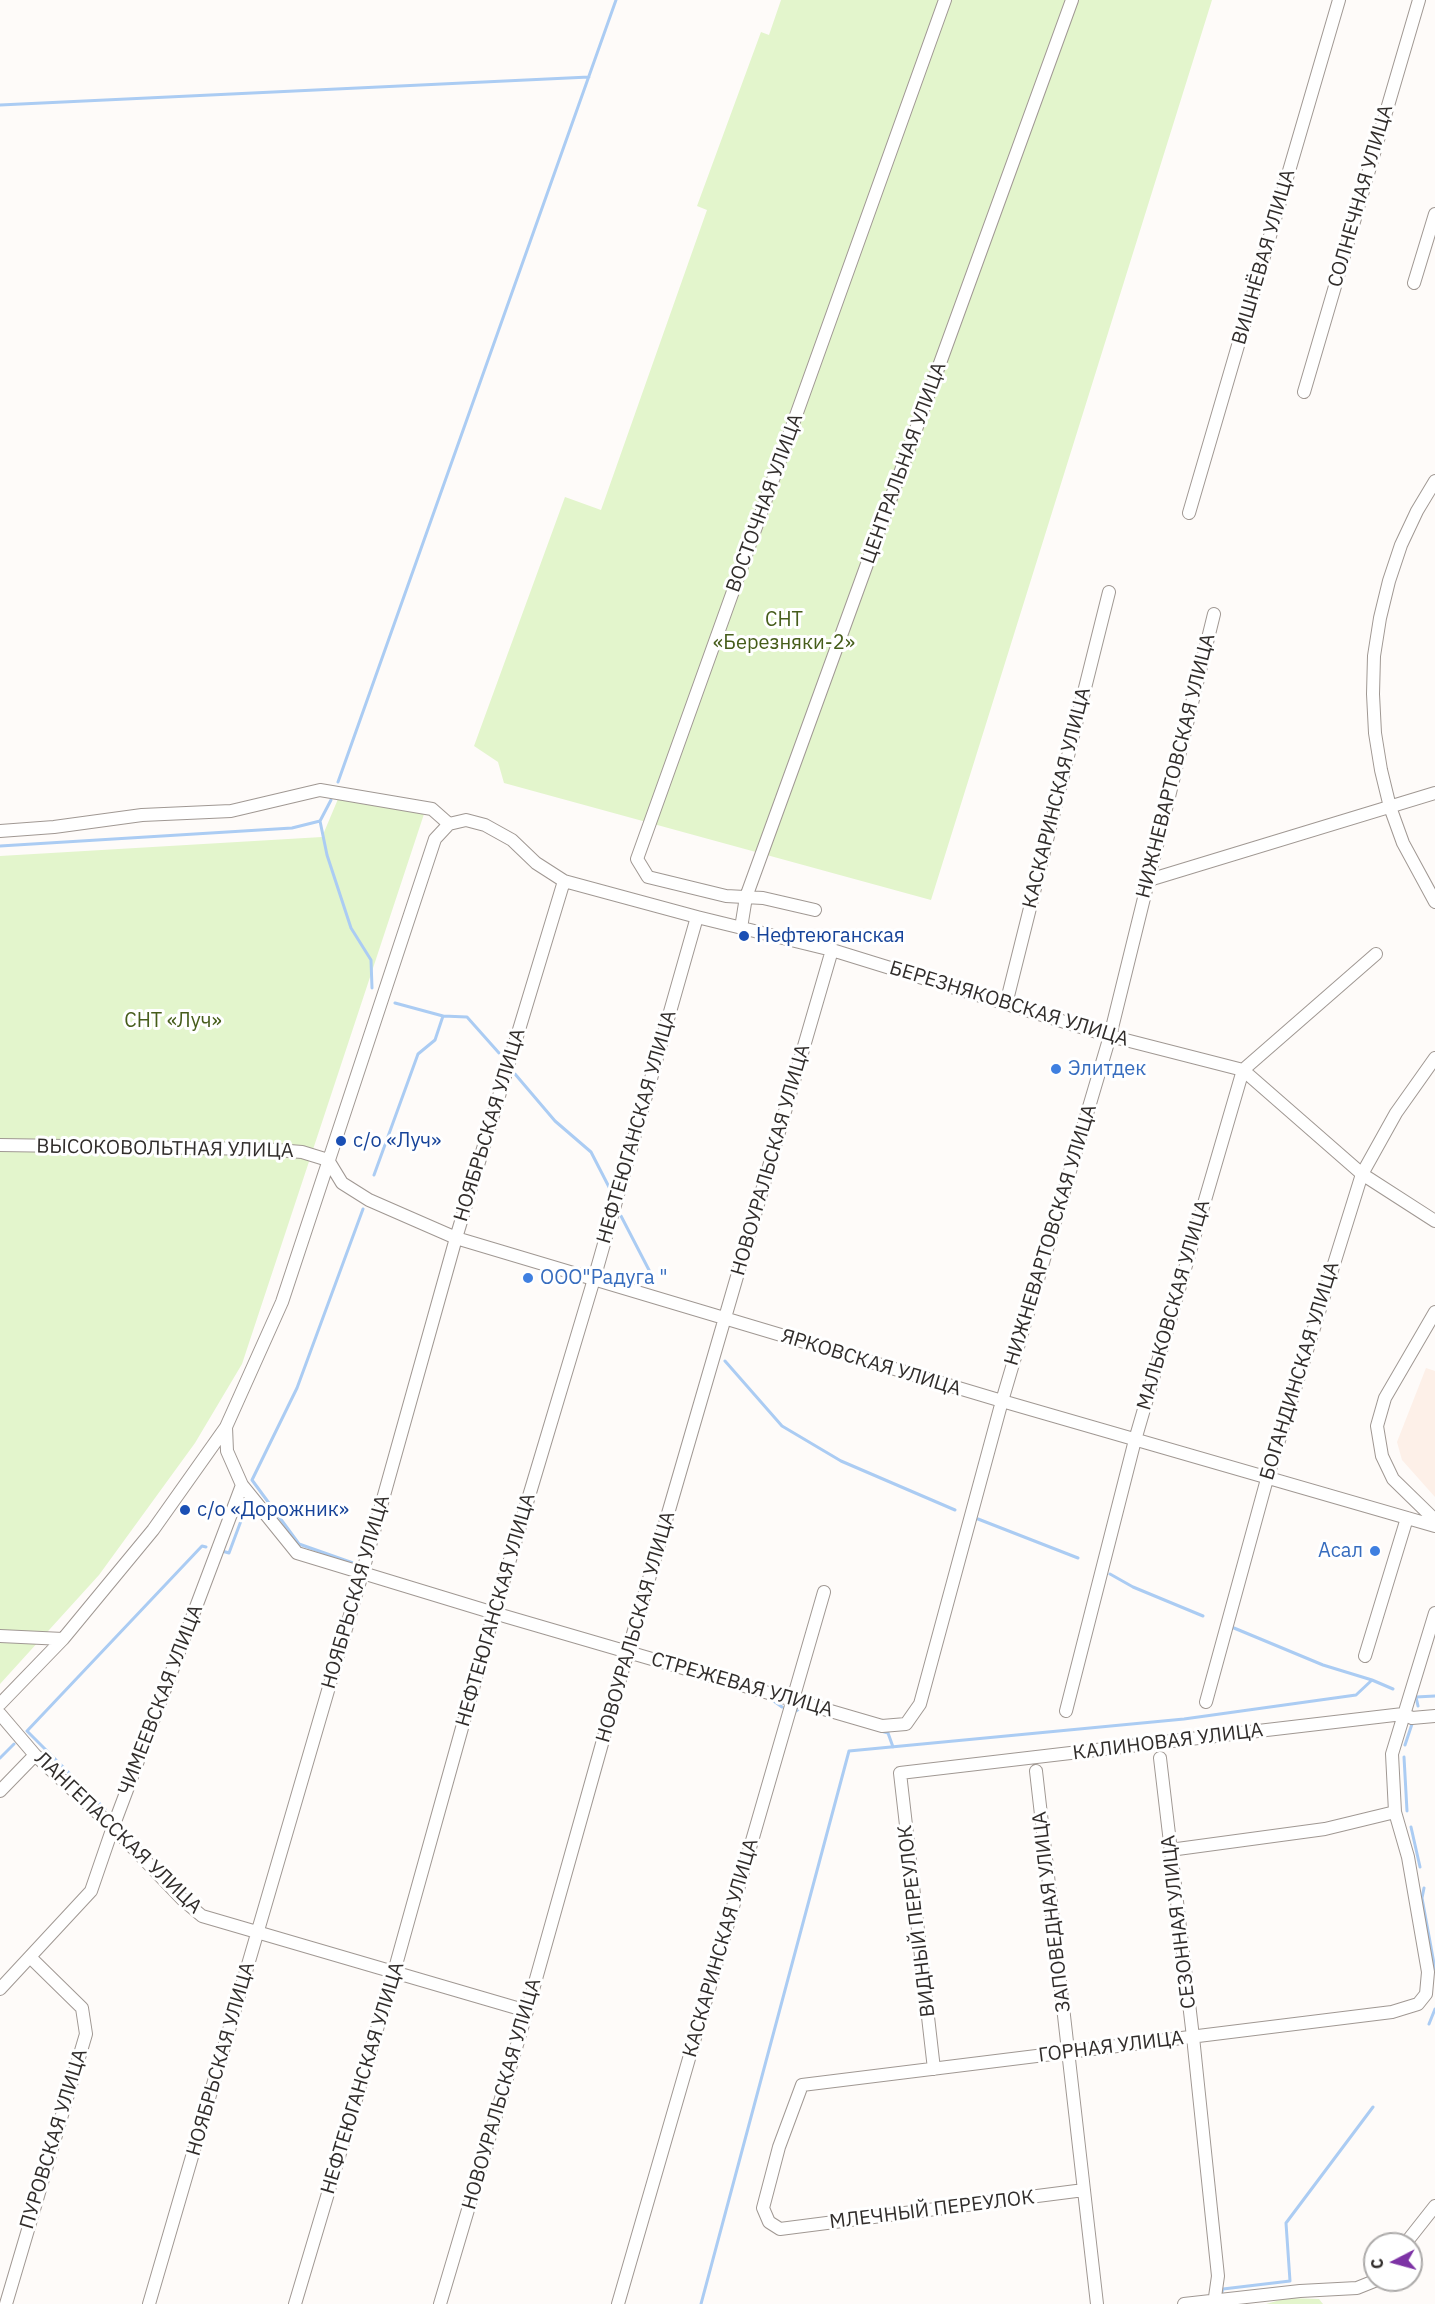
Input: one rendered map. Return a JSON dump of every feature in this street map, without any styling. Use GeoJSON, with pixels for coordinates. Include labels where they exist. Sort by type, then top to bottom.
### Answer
{"type":"FeatureCollection","features":[{"type":"Feature","properties":{"kind":"street","name":"ВОСТОЧНАЯ УЛИЦА"},"geometry":{"type":"LineString","coordinates":[[815,910],[763,898],[726,896],[648,877],[637,859],[945,0]]}},
{"type":"Feature","properties":{"kind":"street","name":"ЦЕНТРАЛЬНАЯ УЛИЦА"},"geometry":{"type":"LineString","coordinates":[[741,928],[746,897],[1072,0]]}},
{"type":"Feature","properties":{"kind":"street","name":"ВИШНЁВАЯ УЛИЦА"},"geometry":{"type":"LineString","coordinates":[[1189,513],[1339,0]]}},
{"type":"Feature","properties":{"kind":"street","name":"СОЛНЕЧНАЯ УЛИЦА"},"geometry":{"type":"LineString","coordinates":[[1304,392],[1419,0]]}},
{"type":"Feature","properties":{"kind":"street"},"geometry":{"type":"LineString","coordinates":[[1414,283],[1435,214]]}},
{"type":"Feature","properties":{"kind":"street"},"geometry":{"type":"LineString","coordinates":[[1435,481],[1417,511],[1401,545],[1389,581],[1374,656],[1373,694],[1375,733],[1390,807],[1403,843],[1435,902]]}},
{"type":"Feature","properties":{"kind":"street","name":"КАСКАРИНСКАЯ УЛИЦА"},"geometry":{"type":"LineString","coordinates":[[1006,1004],[1109,592]]}},
{"type":"Feature","properties":{"kind":"street","name":"НИЖНЕВАРТОВСКАЯ УЛИЦА"},"geometry":{"type":"LineString","coordinates":[[882,1725],[906,1724],[920,1704],[1002,1401],[1110,1036],[1214,614]]}},
{"type":"Feature","properties":{"kind":"street"},"geometry":{"type":"LineString","coordinates":[[0,831],[54,827],[142,815],[231,811],[320,790],[432,809],[449,824],[435,839],[282,1302],[226,1427],[153,1530],[63,1639],[0,1704]]}},
{"type":"Feature","properties":{"kind":"street"},"geometry":{"type":"LineString","coordinates":[[1149,880],[1435,793]]}},
{"type":"Feature","properties":{"kind":"street","name":"БЕРЕЗНЯКОВСКАЯ УЛИЦА"},"geometry":{"type":"LineString","coordinates":[[449,824],[466,820],[485,825],[512,840],[536,863],[564,881],[832,950],[1110,1036],[1243,1070],[1362,1174],[1435,1221]]}},
{"type":"Feature","properties":{"kind":"street","name":"НОЯБРЬСКАЯ УЛИЦА"},"geometry":{"type":"LineString","coordinates":[[149,2304],[362,1574],[456,1238],[564,881]]}},
{"type":"Feature","properties":{"kind":"street","name":"НЕФТЕЮГАНСКАЯ УЛИЦА"},"geometry":{"type":"LineString","coordinates":[[295,2304],[394,1972],[494,1613],[594,1279],[697,917]]}},
{"type":"Feature","properties":{"kind":"street","name":"НОВОУРАЛЬСКАЯ УЛИЦА"},"geometry":{"type":"LineString","coordinates":[[440,2304],[527,2011],[628,1651],[832,950]]}},
{"type":"Feature","properties":{"kind":"street"},"geometry":{"type":"LineString","coordinates":[[1243,1070],[1376,954]]}},
{"type":"Feature","properties":{"kind":"street","name":"БОГАНДИНСКАЯ УЛИЦА"},"geometry":{"type":"LineString","coordinates":[[1206,1702],[1267,1479],[1362,1174],[1396,1113],[1435,1058]]}},
{"type":"Feature","properties":{"kind":"street","name":"МАЛЬКОВСКАЯ УЛИЦА"},"geometry":{"type":"LineString","coordinates":[[1066,1711],[1135,1440],[1243,1070]]}},
{"type":"Feature","properties":{"kind":"street","name":"ВЫСОКОВОЛЬТНАЯ УЛИЦА"},"geometry":{"type":"LineString","coordinates":[[0,1145],[264,1149],[302,1152],[328,1160]]}},
{"type":"Feature","properties":{"kind":"street","name":"ЯРКОВСКАЯ УЛИЦА"},"geometry":{"type":"LineString","coordinates":[[328,1160],[342,1183],[369,1200],[456,1238],[1267,1479],[1435,1526]]}},
{"type":"Feature","properties":{"kind":"street"},"geometry":{"type":"LineString","coordinates":[[1435,1312],[1385,1398],[1377,1426],[1382,1456],[1393,1479],[1435,1520]]}},
{"type":"Feature","properties":{"kind":"street","name":"СТРЕЖЕВАЯ УЛИЦА"},"geometry":{"type":"LineString","coordinates":[[226,1427],[227,1451],[242,1485],[297,1553],[494,1613],[882,1725]]}},
{"type":"Feature","properties":{"kind":"street","name":"ЧИМЕЕВСКАЯ УЛИЦА"},"geometry":{"type":"LineString","coordinates":[[0,1989],[91,1891],[242,1485]]}},
{"type":"Feature","properties":{"kind":"street"},"geometry":{"type":"LineString","coordinates":[[1365,1656],[1407,1518]]}},
{"type":"Feature","properties":{"kind":"street","name":"КАСКАРИНСКАЯ УЛИЦА"},"geometry":{"type":"LineString","coordinates":[[618,2304],[824,1592]]}},
{"type":"Feature","properties":{"kind":"street"},"geometry":{"type":"LineString","coordinates":[[1170,1850],[1325,1828],[1395,1812],[1392,1754],[1435,1613]]}},
{"type":"Feature","properties":{"kind":"street"},"geometry":{"type":"LineString","coordinates":[[0,1636],[63,1639]]}},
{"type":"Feature","properties":{"kind":"street","name":"ЛАНГЕПАССКАЯ УЛИЦА"},"geometry":{"type":"LineString","coordinates":[[0,1714],[35,1755],[113,1827],[183,1900],[202,1916],[527,2011]]}},
{"type":"Feature","properties":{"kind":"street","name":"КАЛИНОВАЯ УЛИЦА"},"geometry":{"type":"LineString","coordinates":[[900,1773],[1403,1714],[1412,1718],[1435,1716]]}},
{"type":"Feature","properties":{"kind":"street"},"geometry":{"type":"LineString","coordinates":[[0,1791],[35,1755]]}},
{"type":"Feature","properties":{"kind":"street","name":"СЕЗОННАЯ УЛИЦА"},"geometry":{"type":"LineString","coordinates":[[1160,1758],[1218,2276],[1213,2302]]}},
{"type":"Feature","properties":{"kind":"street","name":"ЗАПОВЕДНАЯ УЛИЦА"},"geometry":{"type":"LineString","coordinates":[[1036,1771],[1097,2304]]}},
{"type":"Feature","properties":{"kind":"street","name":"ВИДНЫЙ ПЕРЕУЛОК"},"geometry":{"type":"LineString","coordinates":[[900,1773],[934,2068]]}},
{"type":"Feature","properties":{"kind":"street","name":"ГОРНАЯ УЛИЦА"},"geometry":{"type":"LineString","coordinates":[[780,2229],[769,2223],[763,2208],[779,2147],[802,2085],[1392,2012],[1418,2004],[1426,1994],[1428,1972],[1408,1857],[1395,1812]]}},
{"type":"Feature","properties":{"kind":"street","name":"ПУРОВСКАЯ УЛИЦА"},"geometry":{"type":"LineString","coordinates":[[6,2304],[86,2034],[82,2008],[31,1958]]}},
{"type":"Feature","properties":{"kind":"street","name":"МЛЕЧНЫЙ ПЕРЕУЛОК"},"geometry":{"type":"LineString","coordinates":[[780,2229],[1084,2190]]}},
{"type":"Feature","properties":{"kind":"street"},"geometry":{"type":"LineString","coordinates":[[1414,2232],[1435,2206]]}},
{"type":"Feature","properties":{"kind":"street"},"geometry":{"type":"LineString","coordinates":[[1184,2304],[1363,2286]]}},
{"type":"Feature","properties":{"kind":"shaded area"},"geometry":{"type":"Polygon","coordinates":[[[1426,1368],[1435,1371],[1435,1497],[1402,1460],[1397,1442],[1426,1368]]]}},
{"type":"Feature","properties":{"kind":"green space","name":"СНТ «Березняки-2»"},"geometry":{"type":"Polygon","coordinates":[[[781,0],[1212,0],[931,900],[504,783],[498,762],[474,746],[565,497],[601,510],[707,210],[697,206],[761,32],[769,35],[781,0]]]}},
{"type":"Feature","properties":{"kind":"green space","name":"СНТ «Луч»"},"geometry":{"type":"Polygon","coordinates":[[[338,799],[424,814],[242,1364],[195,1443],[99,1575],[0,1684],[0,856],[322,837],[338,799]]]}},
{"type":"Feature","properties":{"kind":"green space"},"geometry":{"type":"Polygon","coordinates":[[[1287,2298],[1319,2299],[1323,2304],[1266,2304],[1287,2298]]]}},
{"type":"Feature","properties":{"kind":"waterway"},"geometry":{"type":"LineString","coordinates":[[338,782],[616,0]]}},
{"type":"Feature","properties":{"kind":"waterway"},"geometry":{"type":"LineString","coordinates":[[0,105],[589,77]]}},
{"type":"Feature","properties":{"kind":"waterway"},"geometry":{"type":"LineString","coordinates":[[0,846],[292,828],[320,821],[331,800]]}},
{"type":"Feature","properties":{"kind":"waterway"},"geometry":{"type":"LineString","coordinates":[[320,821],[327,855],[351,928],[371,960],[372,988]]}},
{"type":"Feature","properties":{"kind":"waterway"},"geometry":{"type":"LineString","coordinates":[[395,1003],[443,1016],[467,1017],[499,1053]]}},
{"type":"Feature","properties":{"kind":"waterway"},"geometry":{"type":"LineString","coordinates":[[374,1175],[418,1054],[435,1040],[443,1016]]}},
{"type":"Feature","properties":{"kind":"waterway"},"geometry":{"type":"LineString","coordinates":[[515,1074],[555,1121],[591,1152],[610,1189]]}},
{"type":"Feature","properties":{"kind":"waterway"},"geometry":{"type":"LineString","coordinates":[[353,1563],[299,1544],[252,1480],[297,1388],[363,1209]]}},
{"type":"Feature","properties":{"kind":"waterway"},"geometry":{"type":"LineString","coordinates":[[621,1216],[650,1272]]}},
{"type":"Feature","properties":{"kind":"waterway"},"geometry":{"type":"LineString","coordinates":[[725,1361],[782,1426],[841,1461],[955,1510]]}},
{"type":"Feature","properties":{"kind":"waterway"},"geometry":{"type":"LineString","coordinates":[[222,1551],[229,1553],[248,1502]]}},
{"type":"Feature","properties":{"kind":"waterway"},"geometry":{"type":"LineString","coordinates":[[978,1519],[1078,1558]]}},
{"type":"Feature","properties":{"kind":"waterway"},"geometry":{"type":"LineString","coordinates":[[105,1809],[27,1731],[202,1546],[206,1547]]}},
{"type":"Feature","properties":{"kind":"waterway"},"geometry":{"type":"LineString","coordinates":[[1110,1574],[1133,1587],[1203,1616]]}},
{"type":"Feature","properties":{"kind":"waterway"},"geometry":{"type":"LineString","coordinates":[[1234,1628],[1323,1665],[1372,1680]]}},
{"type":"Feature","properties":{"kind":"waterway"},"geometry":{"type":"LineString","coordinates":[[701,2304],[849,1751],[1184,1719],[1356,1695],[1372,1680],[1393,1689]]}},
{"type":"Feature","properties":{"kind":"waterway"},"geometry":{"type":"LineString","coordinates":[[1418,1706],[1416,1697],[1435,1696]]}},
{"type":"Feature","properties":{"kind":"waterway"},"geometry":{"type":"LineString","coordinates":[[771,1699],[782,1707]]}},
{"type":"Feature","properties":{"kind":"waterway"},"geometry":{"type":"LineString","coordinates":[[796,1711],[803,1706]]}},
{"type":"Feature","properties":{"kind":"waterway"},"geometry":{"type":"LineString","coordinates":[[1405,1745],[1413,1721]]}},
{"type":"Feature","properties":{"kind":"waterway"},"geometry":{"type":"LineString","coordinates":[[881,1731],[888,1733],[893,1747]]}},
{"type":"Feature","properties":{"kind":"waterway"},"geometry":{"type":"LineString","coordinates":[[0,1758],[14,1744]]}},
{"type":"Feature","properties":{"kind":"waterway"},"geometry":{"type":"LineString","coordinates":[[1404,1757],[1407,1811]]}},
{"type":"Feature","properties":{"kind":"waterway"},"geometry":{"type":"LineString","coordinates":[[1411,1827],[1420,1867]]}},
{"type":"Feature","properties":{"kind":"waterway"},"geometry":{"type":"LineString","coordinates":[[1424,1888],[1422,1898],[1435,1969]]}},
{"type":"Feature","properties":{"kind":"waterway"},"geometry":{"type":"LineString","coordinates":[[1429,2024],[1435,2009]]}},
{"type":"Feature","properties":{"kind":"waterway"},"geometry":{"type":"LineString","coordinates":[[1222,2292],[1223,2289],[1290,2281],[1286,2223],[1373,2107]]}},
{"type":"Feature","properties":{"kind":"place","name":"Нефтеюганская"},"geometry":{"type":"Point","coordinates":[744,936]}},
{"type":"Feature","properties":{"kind":"place","name":"Элитдек"},"geometry":{"type":"Point","coordinates":[1056,1069]}},
{"type":"Feature","properties":{"kind":"place","name":"с/о «Луч»"},"geometry":{"type":"Point","coordinates":[341,1141]}},
{"type":"Feature","properties":{"kind":"place","name":"ООО\"Радуга \""},"geometry":{"type":"Point","coordinates":[528,1278]}},
{"type":"Feature","properties":{"kind":"place","name":"с/о «Дорожник»"},"geometry":{"type":"Point","coordinates":[185,1510]}},
{"type":"Feature","properties":{"kind":"place","name":"Асал"},"geometry":{"type":"Point","coordinates":[1375,1551]}}]}
